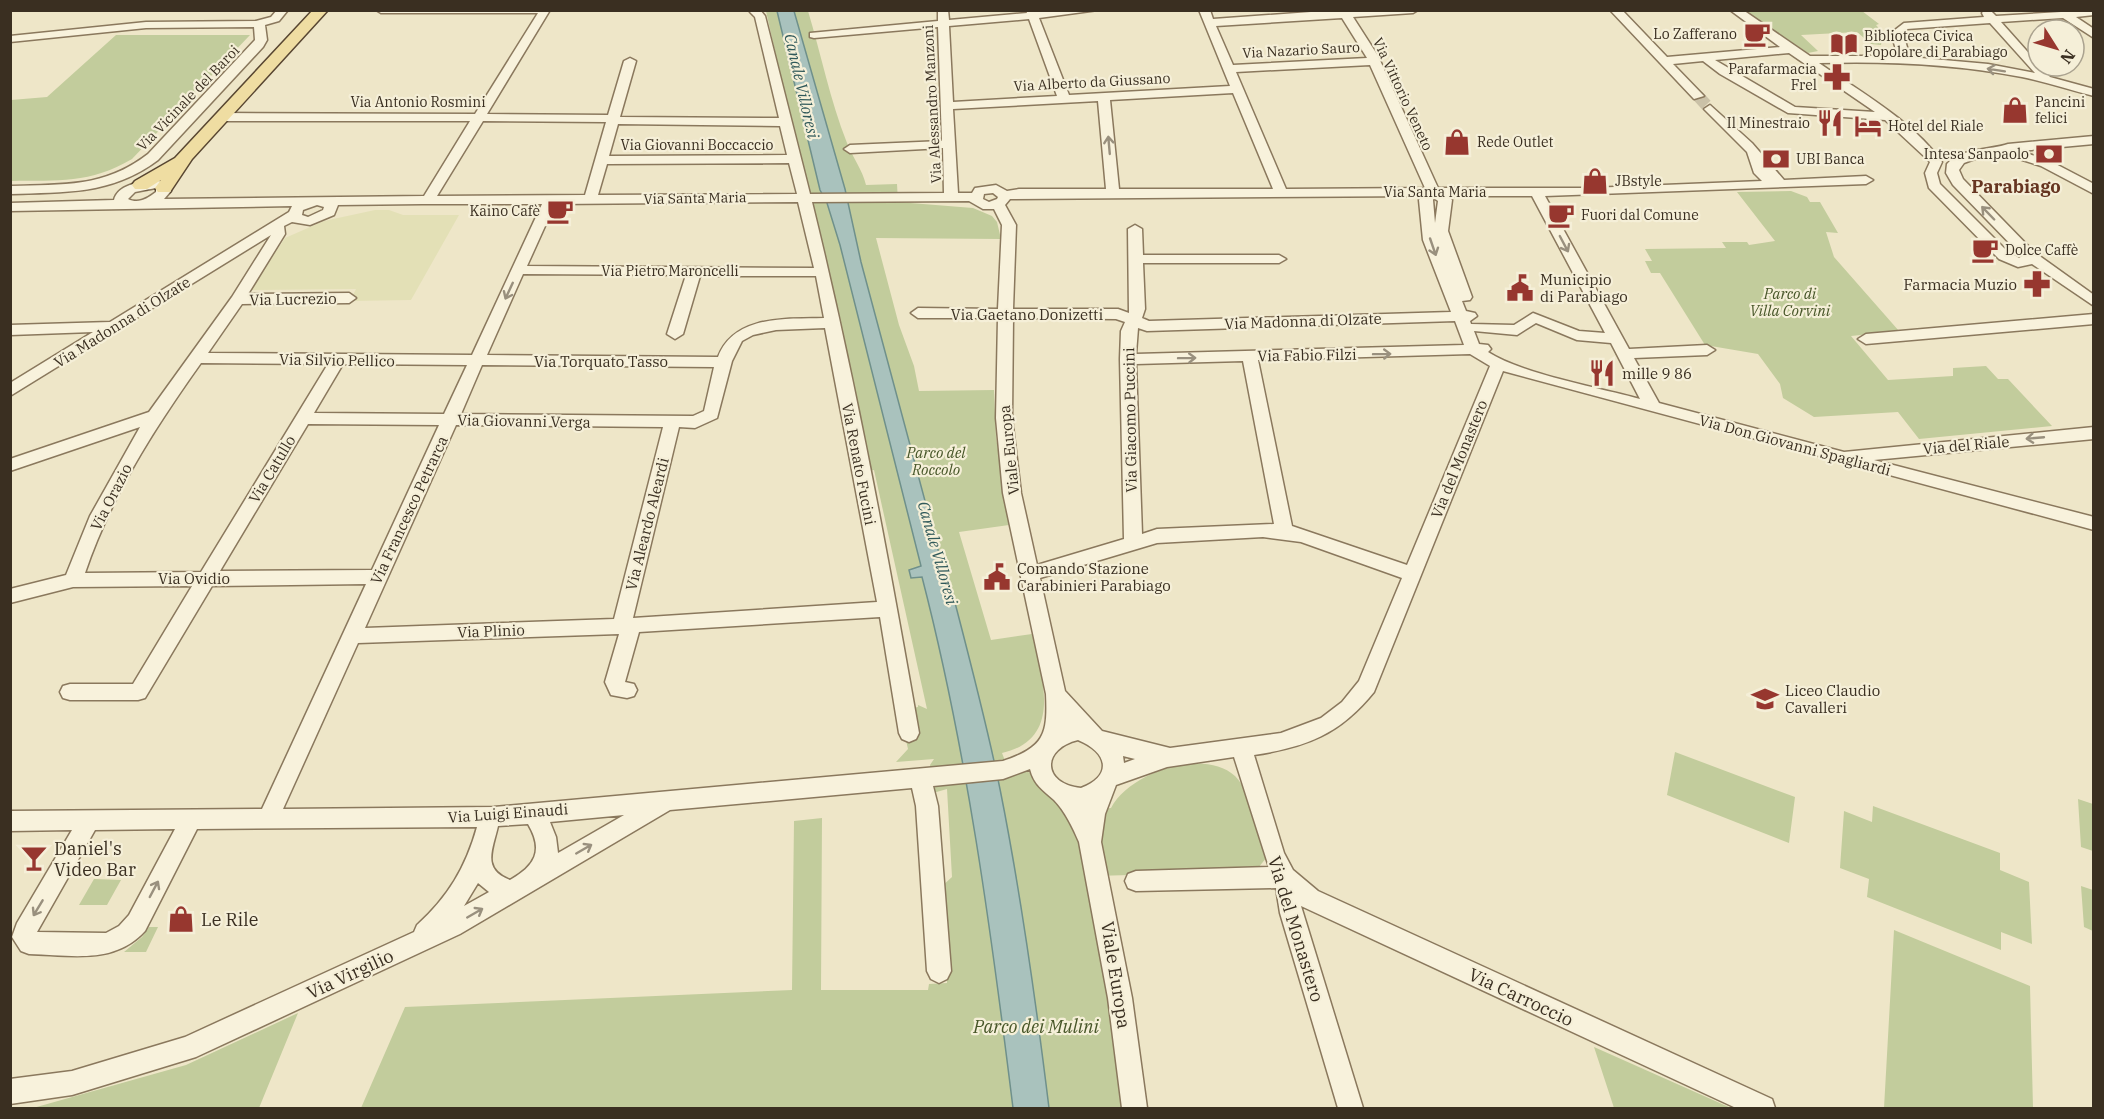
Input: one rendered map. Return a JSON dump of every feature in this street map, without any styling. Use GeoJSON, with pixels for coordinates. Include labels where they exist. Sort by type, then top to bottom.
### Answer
{"type":"FeatureCollection","features":[{"type":"Feature","properties":{"kind":"main road"},"geometry":{"type":"LineString","coordinates":[[164,191],[185,156],[321,10]]}},
{"type":"Feature","properties":{"kind":"main road"},"geometry":{"type":"LineString","coordinates":[[136,187],[185,156]]}},
{"type":"Feature","properties":{"kind":"street"},"geometry":{"type":"LineString","coordinates":[[10,39],[146,25],[259,24],[275,19],[283,10]]}},
{"type":"Feature","properties":{"kind":"street"},"geometry":{"type":"LineString","coordinates":[[381,10],[543,10]]}},
{"type":"Feature","properties":{"kind":"street"},"geometry":{"type":"LineString","coordinates":[[421,202],[543,10]]}},
{"type":"Feature","properties":{"kind":"street"},"geometry":{"type":"LineString","coordinates":[[814,35],[943,17],[1094,10]]}},
{"type":"Feature","properties":{"kind":"street"},"geometry":{"type":"LineString","coordinates":[[1204,10],[1281,193]]}},
{"type":"Feature","properties":{"kind":"street"},"geometry":{"type":"LineString","coordinates":[[1210,23],[1413,10]]}},
{"type":"Feature","properties":{"kind":"street"},"geometry":{"type":"LineString","coordinates":[[1615,10],[1698,96]]}},
{"type":"Feature","properties":{"kind":"street"},"geometry":{"type":"LineString","coordinates":[[1735,10],[1888,117],[1924,148],[1936,162],[1931,177],[1934,185],[2010,260],[2066,284]]}},
{"type":"Feature","properties":{"kind":"street"},"geometry":{"type":"LineString","coordinates":[[1984,10],[2046,79]]}},
{"type":"Feature","properties":{"kind":"street","name":"Via Renato Fucini"},"geometry":{"type":"LineString","coordinates":[[754,11],[760,16],[794,159],[808,197],[830,323],[888,609],[909,733]]}},
{"type":"Feature","properties":{"kind":"street"},"geometry":{"type":"LineString","coordinates":[[1905,60],[1897,33],[1904,26],[2094,12]]}},
{"type":"Feature","properties":{"kind":"street"},"geometry":{"type":"LineString","coordinates":[[1032,13],[1064,99]]}},
{"type":"Feature","properties":{"kind":"street","name":"Via Vittorio Veneto"},"geometry":{"type":"LineString","coordinates":[[1344,13],[1374,61],[1432,191]]}},
{"type":"Feature","properties":{"kind":"street"},"geometry":{"type":"LineString","coordinates":[[2064,13],[2094,35]]}},
{"type":"Feature","properties":{"kind":"street","name":"Via Alessandro Manzoni"},"geometry":{"type":"LineString","coordinates":[[943,17],[951,195]]}},
{"type":"Feature","properties":{"kind":"street","name":"Via Vicinale del Baroi"},"geometry":{"type":"LineString","coordinates":[[10,190],[88,187],[114,180],[146,163],[259,45],[261,40],[259,24]]}},
{"type":"Feature","properties":{"kind":"street"},"geometry":{"type":"LineString","coordinates":[[1664,61],[1792,50]]}},
{"type":"Feature","properties":{"kind":"street"},"geometry":{"type":"LineString","coordinates":[[1706,57],[1734,78],[1792,110],[1888,117]]}},
{"type":"Feature","properties":{"kind":"street"},"geometry":{"type":"LineString","coordinates":[[1807,60],[1862,57],[1993,69],[2046,79],[2093,92]]}},
{"type":"Feature","properties":{"kind":"street"},"geometry":{"type":"LineString","coordinates":[[590,200],[630,61]]}},
{"type":"Feature","properties":{"kind":"street","name":"Via Nazario Sauro"},"geometry":{"type":"LineString","coordinates":[[1230,69],[1374,61]]}},
{"type":"Feature","properties":{"kind":"street","name":"Via Alberto da Giussano"},"geometry":{"type":"LineString","coordinates":[[948,106],[1239,89]]}},
{"type":"Feature","properties":{"kind":"street"},"geometry":{"type":"LineString","coordinates":[[1104,97],[1113,194]]}},
{"type":"Feature","properties":{"kind":"street"},"geometry":{"type":"LineString","coordinates":[[1710,109],[1753,153],[1763,167],[1763,176],[1776,184]]}},
{"type":"Feature","properties":{"kind":"street","name":"Via Antonio Rosmini"},"geometry":{"type":"LineString","coordinates":[[222,117],[477,117],[785,122]]}},
{"type":"Feature","properties":{"kind":"street"},"geometry":{"type":"LineString","coordinates":[[1924,148],[1947,154],[2027,145],[2094,141]]}},
{"type":"Feature","properties":{"kind":"street"},"geometry":{"type":"LineString","coordinates":[[850,149],[950,144]]}},
{"type":"Feature","properties":{"kind":"street"},"geometry":{"type":"LineString","coordinates":[[2094,190],[2034,159],[1996,149],[1954,162],[1952,174],[2029,255],[2066,284],[2094,302]]}},
{"type":"Feature","properties":{"kind":"street","name":"Via Giovanni Boccaccio"},"geometry":{"type":"LineString","coordinates":[[601,160],[794,159]]}},
{"type":"Feature","properties":{"kind":"street"},"geometry":{"type":"LineString","coordinates":[[1763,167],[1817,182]]}},
{"type":"Feature","properties":{"kind":"street"},"geometry":{"type":"LineString","coordinates":[[1740,186],[1763,167]]}},
{"type":"Feature","properties":{"kind":"street"},"geometry":{"type":"LineString","coordinates":[[1931,177],[1944,176],[1958,182]]}},
{"type":"Feature","properties":{"kind":"street","name":"Via Santa Maria"},"geometry":{"type":"LineString","coordinates":[[10,207],[147,203],[252,204],[319,201],[421,202],[951,195],[975,196],[976,201],[983,205],[1019,193],[1536,192],[1866,180]]}},
{"type":"Feature","properties":{"kind":"street","name":"Via Santa Maria"},"geometry":{"type":"LineString","coordinates":[[48,206],[156,184],[164,191],[190,204]]}},
{"type":"Feature","properties":{"kind":"street"},"geometry":{"type":"LineString","coordinates":[[124,204],[121,197],[136,187]]}},
{"type":"Feature","properties":{"kind":"street","name":"Via Santa Maria"},"geometry":{"type":"LineString","coordinates":[[147,203],[164,191]]}},
{"type":"Feature","properties":{"kind":"street"},"geometry":{"type":"LineString","coordinates":[[1432,191],[1426,200],[1430,240],[1469,320],[1479,350]]}},
{"type":"Feature","properties":{"kind":"street"},"geometry":{"type":"LineString","coordinates":[[1536,192],[1653,407]]}},
{"type":"Feature","properties":{"kind":"street","name":"Via Francesco Petrarca"},"geometry":{"type":"LineString","coordinates":[[268,819],[550,200]]}},
{"type":"Feature","properties":{"kind":"street","name":"Viale Europa"},"geometry":{"type":"LineString","coordinates":[[1001,200],[1009,225],[1004,418],[1012,492],[1056,694],[1057,716],[1040,761],[1042,774],[1078,816],[1090,842],[1120,998],[1135,1108]]}},
{"type":"Feature","properties":{"kind":"street"},"geometry":{"type":"LineString","coordinates":[[319,201],[331,205],[329,212],[324,216]]}},
{"type":"Feature","properties":{"kind":"street","name":"Via Santa Maria"},"geometry":{"type":"LineString","coordinates":[[293,213],[302,205],[319,201]]}},
{"type":"Feature","properties":{"kind":"street","name":"Via Santa Maria"},"geometry":{"type":"LineString","coordinates":[[252,204],[293,213],[297,220],[310,221],[360,208],[421,202]]}},
{"type":"Feature","properties":{"kind":"street","name":"Via Madonna di Olzate"},"geometry":{"type":"LineString","coordinates":[[278,229],[293,213]]}},
{"type":"Feature","properties":{"kind":"street","name":"Via Madonna di Olzate"},"geometry":{"type":"LineString","coordinates":[[10,391],[278,229],[310,221]]}},
{"type":"Feature","properties":{"kind":"street","name":"Via Orazio"},"geometry":{"type":"LineString","coordinates":[[74,580],[82,554],[137,445],[238,299],[278,229]]}},
{"type":"Feature","properties":{"kind":"street","name":"Via Giacomo Puccini"},"geometry":{"type":"LineString","coordinates":[[1133,541],[1128,359],[1130,331],[1138,309],[1135,229]]}},
{"type":"Feature","properties":{"kind":"street"},"geometry":{"type":"LineString","coordinates":[[2010,260],[2024,263],[2030,261],[2029,255]]}},
{"type":"Feature","properties":{"kind":"street"},"geometry":{"type":"LineString","coordinates":[[1136,259],[1279,259]]}},
{"type":"Feature","properties":{"kind":"street","name":"Via Pietro Maroncelli"},"geometry":{"type":"LineString","coordinates":[[519,270],[822,272]]}},
{"type":"Feature","properties":{"kind":"street"},"geometry":{"type":"LineString","coordinates":[[675,334],[694,271]]}},
{"type":"Feature","properties":{"kind":"street","name":"Via Lucrezio"},"geometry":{"type":"LineString","coordinates":[[238,299],[349,298]]}},
{"type":"Feature","properties":{"kind":"street","name":"Via Gaetano Donizetti"},"geometry":{"type":"LineString","coordinates":[[918,313],[1118,315],[1134,322]]}},
{"type":"Feature","properties":{"kind":"street","name":"Via Madonna di Olzate"},"geometry":{"type":"LineString","coordinates":[[1134,322],[1147,326],[1469,320],[1517,330],[1533,318],[1550,321],[1572,333],[1592,338],[1615,338]]}},
{"type":"Feature","properties":{"kind":"street"},"geometry":{"type":"LineString","coordinates":[[1866,339],[2094,319]]}},
{"type":"Feature","properties":{"kind":"street"},"geometry":{"type":"LineString","coordinates":[[672,422],[695,422],[711,414],[733,341],[767,327],[830,323]]}},
{"type":"Feature","properties":{"kind":"street"},"geometry":{"type":"LineString","coordinates":[[10,330],[115,327]]}},
{"type":"Feature","properties":{"kind":"street","name":"Via Fabio Filzi"},"geometry":{"type":"LineString","coordinates":[[1128,359],[1479,350]]}},
{"type":"Feature","properties":{"kind":"street","name":"Via Don Giovanni Spagliardi"},"geometry":{"type":"LineString","coordinates":[[1479,350],[1498,364],[2094,524]]}},
{"type":"Feature","properties":{"kind":"street"},"geometry":{"type":"LineString","coordinates":[[1624,354],[1707,350]]}},
{"type":"Feature","properties":{"kind":"street"},"geometry":{"type":"LineString","coordinates":[[1250,357],[1284,531]]}},
{"type":"Feature","properties":{"kind":"street","name":"Via Silvio Pellico"},"geometry":{"type":"LineString","coordinates":[[198,358],[477,361]]}},
{"type":"Feature","properties":{"kind":"street","name":"Via Catullo"},"geometry":{"type":"LineString","coordinates":[[70,693],[138,692],[338,360]]}},
{"type":"Feature","properties":{"kind":"street","name":"Via Torquato Tasso"},"geometry":{"type":"LineString","coordinates":[[477,361],[725,362]]}},
{"type":"Feature","properties":{"kind":"street","name":"Via del Monastero"},"geometry":{"type":"LineString","coordinates":[[1177,755],[1242,749],[1281,742],[1311,733],[1337,720],[1355,704],[1366,686],[1498,364]]}},
{"type":"Feature","properties":{"kind":"street"},"geometry":{"type":"LineString","coordinates":[[10,465],[155,416]]}},
{"type":"Feature","properties":{"kind":"street","name":"Via Giovanni Verga"},"geometry":{"type":"LineString","coordinates":[[303,418],[672,422]]}},
{"type":"Feature","properties":{"kind":"street","name":"Via Aleardo Aleardi"},"geometry":{"type":"LineString","coordinates":[[627,626],[672,422]]}},
{"type":"Feature","properties":{"kind":"street","name":"Via del Riale"},"geometry":{"type":"LineString","coordinates":[[1839,457],[2094,433]]}},
{"type":"Feature","properties":{"kind":"street"},"geometry":{"type":"LineString","coordinates":[[1030,574],[1133,541],[1157,536],[1284,531],[1412,574]]}},
{"type":"Feature","properties":{"kind":"street","name":"Via Ovidio"},"geometry":{"type":"LineString","coordinates":[[10,596],[74,580],[379,577]]}},
{"type":"Feature","properties":{"kind":"street","name":"Via Plinio"},"geometry":{"type":"LineString","coordinates":[[351,636],[627,626],[888,609]]}},
{"type":"Feature","properties":{"kind":"street"},"geometry":{"type":"LineString","coordinates":[[627,626],[615,682],[618,689],[627,690]]}},
{"type":"Feature","properties":{"kind":"street","name":"Viale Europa"},"geometry":{"type":"LineString","coordinates":[[1056,694],[1072,715],[1099,738],[1112,753],[1114,766],[1094,814],[1090,842]]}},
{"type":"Feature","properties":{"kind":"street"},"geometry":{"type":"LineString","coordinates":[[1048,744],[1065,733],[1079,731],[1140,751],[1177,755]]}},
{"type":"Feature","properties":{"kind":"street","name":"Via Luigi Einaudi"},"geometry":{"type":"LineString","coordinates":[[10,821],[490,817],[1003,770],[1026,762],[1048,744]]}},
{"type":"Feature","properties":{"kind":"street","name":"Via del Monastero"},"geometry":{"type":"LineString","coordinates":[[1242,749],[1274,855],[1284,877],[1291,913],[1350,1108]]}},
{"type":"Feature","properties":{"kind":"street"},"geometry":{"type":"LineString","coordinates":[[1055,789],[1082,796],[1143,764],[1177,755]]}},
{"type":"Feature","properties":{"kind":"street","name":"Via Luigi Einaudi"},"geometry":{"type":"LineString","coordinates":[[1003,770],[1055,789]]}},
{"type":"Feature","properties":{"kind":"street"},"geometry":{"type":"LineString","coordinates":[[930,778],[927,806],[939,971]]}},
{"type":"Feature","properties":{"kind":"street","name":"Via Virgilio"},"geometry":{"type":"LineString","coordinates":[[10,1092],[72,1083],[186,1048],[405,949],[512,891],[667,800]]}},
{"type":"Feature","properties":{"kind":"street"},"geometry":{"type":"LineString","coordinates":[[532,813],[543,830],[549,848],[545,864],[533,879]]}},
{"type":"Feature","properties":{"kind":"street"},"geometry":{"type":"LineString","coordinates":[[405,949],[453,904],[474,872],[480,858],[490,817]]}},
{"type":"Feature","properties":{"kind":"street"},"geometry":{"type":"LineString","coordinates":[[89,821],[29,923],[25,931],[25,941],[36,944],[108,944],[127,934],[136,923],[191,820]]}},
{"type":"Feature","properties":{"kind":"street"},"geometry":{"type":"LineString","coordinates":[[480,858],[481,868],[490,881],[512,891]]}},
{"type":"Feature","properties":{"kind":"street"},"geometry":{"type":"LineString","coordinates":[[1136,881],[1284,877]]}},
{"type":"Feature","properties":{"kind":"street","name":"Via Carroccio"},"geometry":{"type":"LineString","coordinates":[[1284,877],[1310,899],[1341,915],[1763,1108]]}},
{"type":"Feature","properties":{"kind":"shaded area"},"geometry":{"type":"Polygon","coordinates":[[[375,210],[389,210],[403,215],[459,215],[411,300],[350,301],[356,289],[250,290],[285,238],[324,221],[375,210]]]}},
{"type":"Feature","properties":{"kind":"green space"},"geometry":{"type":"Polygon","coordinates":[[[766,11],[808,11],[841,127],[866,185],[897,184],[898,202],[973,208],[992,216],[997,222],[1001,239],[876,238],[899,325],[914,366],[919,391],[994,390],[996,437],[1009,525],[959,532],[991,640],[1032,634],[1040,669],[1044,704],[1041,721],[1034,735],[1022,746],[1002,753],[1009,771],[1031,773],[1050,782],[1081,811],[1111,808],[1120,795],[1133,784],[1168,768],[1186,764],[1205,764],[1221,768],[1235,776],[1246,792],[1267,857],[1258,868],[1233,872],[1095,876],[1111,972],[1128,973],[1148,1108],[361,1108],[405,1007],[792,990],[794,821],[822,818],[821,990],[928,990],[929,984],[947,983],[941,887],[952,877],[947,789],[933,793],[930,765],[934,759],[896,762],[908,749],[899,710],[918,707],[918,705],[927,709],[874,470],[868,471],[766,11]]]}},
{"type":"Feature","properties":{"kind":"green space"},"geometry":{"type":"Polygon","coordinates":[[[1745,11],[1862,11],[1879,24],[1876,25],[1883,33],[1881,45],[1871,44],[1857,32],[1801,35],[1818,51],[1808,53],[1745,11]]]}},
{"type":"Feature","properties":{"kind":"green space"},"geometry":{"type":"Polygon","coordinates":[[[116,35],[250,35],[132,159],[88,177],[11,181],[11,100],[47,97],[116,35]]]}},
{"type":"Feature","properties":{"kind":"green space","name":"Parco di Villa Corvini"},"geometry":{"type":"Polygon","coordinates":[[[1791,191],[1807,197],[1810,202],[1820,202],[1838,233],[1826,232],[1834,257],[1899,331],[1851,336],[1888,380],[1953,376],[1953,368],[1986,366],[1998,379],[2008,379],[2052,426],[1919,439],[1898,412],[1814,417],[1783,398],[1780,384],[1758,354],[1705,345],[1660,273],[1651,273],[1645,261],[1652,261],[1645,249],[1726,248],[1722,242],[1747,242],[1749,245],[1775,241],[1737,192],[1791,191]]]}},
{"type":"Feature","properties":{"kind":"green space"},"geometry":{"type":"Polygon","coordinates":[[[1675,752],[1795,797],[1789,843],[1667,795],[1675,752]]]}},
{"type":"Feature","properties":{"kind":"green space"},"geometry":{"type":"Polygon","coordinates":[[[2078,799],[2093,804],[2093,851],[2081,847],[2078,799]]]}},
{"type":"Feature","properties":{"kind":"green space"},"geometry":{"type":"Polygon","coordinates":[[[1873,806],[2000,853],[2000,870],[2029,882],[2032,944],[2001,932],[2001,950],[1867,897],[1869,879],[1840,868],[1844,811],[1872,822],[1873,806]]]}},
{"type":"Feature","properties":{"kind":"green space"},"geometry":{"type":"Polygon","coordinates":[[[94,879],[121,880],[107,905],[79,905],[94,879]]]}},
{"type":"Feature","properties":{"kind":"green space"},"geometry":{"type":"Polygon","coordinates":[[[2081,886],[2093,890],[2093,931],[2084,927],[2081,886]]]}},
{"type":"Feature","properties":{"kind":"green space"},"geometry":{"type":"Polygon","coordinates":[[[149,927],[158,927],[146,952],[124,952],[142,937],[149,927]]]}},
{"type":"Feature","properties":{"kind":"green space"},"geometry":{"type":"Polygon","coordinates":[[[1894,930],[2030,986],[2033,1108],[1884,1108],[1894,930]]]}},
{"type":"Feature","properties":{"kind":"green space"},"geometry":{"type":"Polygon","coordinates":[[[298,1013],[259,1108],[33,1108],[186,1065],[298,1013]]]}},
{"type":"Feature","properties":{"kind":"green space"},"geometry":{"type":"Polygon","coordinates":[[[1594,1047],[1731,1108],[1614,1108],[1594,1047]]]}},
{"type":"Feature","properties":{"kind":"water","name":"Canale Villoresi"},"geometry":{"type":"Polygon","coordinates":[[[777,11],[794,11],[845,189],[861,262],[943,568],[946,568],[974,678],[994,761],[1015,868],[1049,1108],[1013,1108],[976,841],[938,642],[922,577],[911,578],[909,570],[921,566],[840,245],[827,203],[820,190],[777,11]]]}},
{"type":"Feature","properties":{"kind":"tunnel"},"geometry":{"type":"LineString","coordinates":[[1698,96],[1710,109]]}},
{"type":"Feature","properties":{"kind":"place","name":"Lo Zafferano"},"geometry":{"type":"Point","coordinates":[1757,34]}},
{"type":"Feature","properties":{"kind":"place","name":"Biblioteca Civica Popolare di Parabiago"},"geometry":{"type":"Point","coordinates":[1844,44]}},
{"type":"Feature","properties":{"kind":"place","name":"Parafarmacia Frel"},"geometry":{"type":"Point","coordinates":[1837,77]}},
{"type":"Feature","properties":{"kind":"place","name":"Pancini felici"},"geometry":{"type":"Point","coordinates":[2015,110]}},
{"type":"Feature","properties":{"kind":"place","name":"Il Minestraio"},"geometry":{"type":"Point","coordinates":[1830,123]}},
{"type":"Feature","properties":{"kind":"place","name":"Hotel del Riale"},"geometry":{"type":"Point","coordinates":[1868,126]}},
{"type":"Feature","properties":{"kind":"place","name":"Rede Outlet"},"geometry":{"type":"Point","coordinates":[1457,142]}},
{"type":"Feature","properties":{"kind":"place","name":"Intesa Sanpaolo"},"geometry":{"type":"Point","coordinates":[2049,154]}},
{"type":"Feature","properties":{"kind":"place","name":"UBI Banca"},"geometry":{"type":"Point","coordinates":[1776,159]}},
{"type":"Feature","properties":{"kind":"place","name":"JBstyle"},"geometry":{"type":"Point","coordinates":[1595,181]}},
{"type":"Feature","properties":{"kind":"place","name":"Kaino Cafè"},"geometry":{"type":"Point","coordinates":[560,211]}},
{"type":"Feature","properties":{"kind":"place","name":"Fuori dal Comune"},"geometry":{"type":"Point","coordinates":[1561,215]}},
{"type":"Feature","properties":{"kind":"place","name":"Dolce Caffè"},"geometry":{"type":"Point","coordinates":[1985,250]}},
{"type":"Feature","properties":{"kind":"place","name":"Farmacia Muzio"},"geometry":{"type":"Point","coordinates":[2037,284]}},
{"type":"Feature","properties":{"kind":"place","name":"Municipio di Parabiago"},"geometry":{"type":"Point","coordinates":[1520,288]}},
{"type":"Feature","properties":{"kind":"place","name":"mille 9 86"},"geometry":{"type":"Point","coordinates":[1602,373]}},
{"type":"Feature","properties":{"kind":"place","name":"Comando Stazione Carabinieri Parabiago"},"geometry":{"type":"Point","coordinates":[997,577]}},
{"type":"Feature","properties":{"kind":"place","name":"Liceo Claudio Cavalleri"},"geometry":{"type":"Point","coordinates":[1765,699]}},
{"type":"Feature","properties":{"kind":"place","name":"Daniel's Video Bar"},"geometry":{"type":"Point","coordinates":[34,858]}},
{"type":"Feature","properties":{"kind":"place","name":"Le Rile"},"geometry":{"type":"Point","coordinates":[181,919]}},
{"type":"Feature","properties":{"kind":"district","name":"Parabiago"},"geometry":{"type":"Point","coordinates":[2016,186]}},
{"type":"Feature","properties":{"kind":"park label","name":"Parco del Roccolo"},"geometry":{"type":"Point","coordinates":[936,460]}},
{"type":"Feature","properties":{"kind":"park label","name":"Parco dei Mulini"},"geometry":{"type":"Point","coordinates":[1036,1026]}}]}
